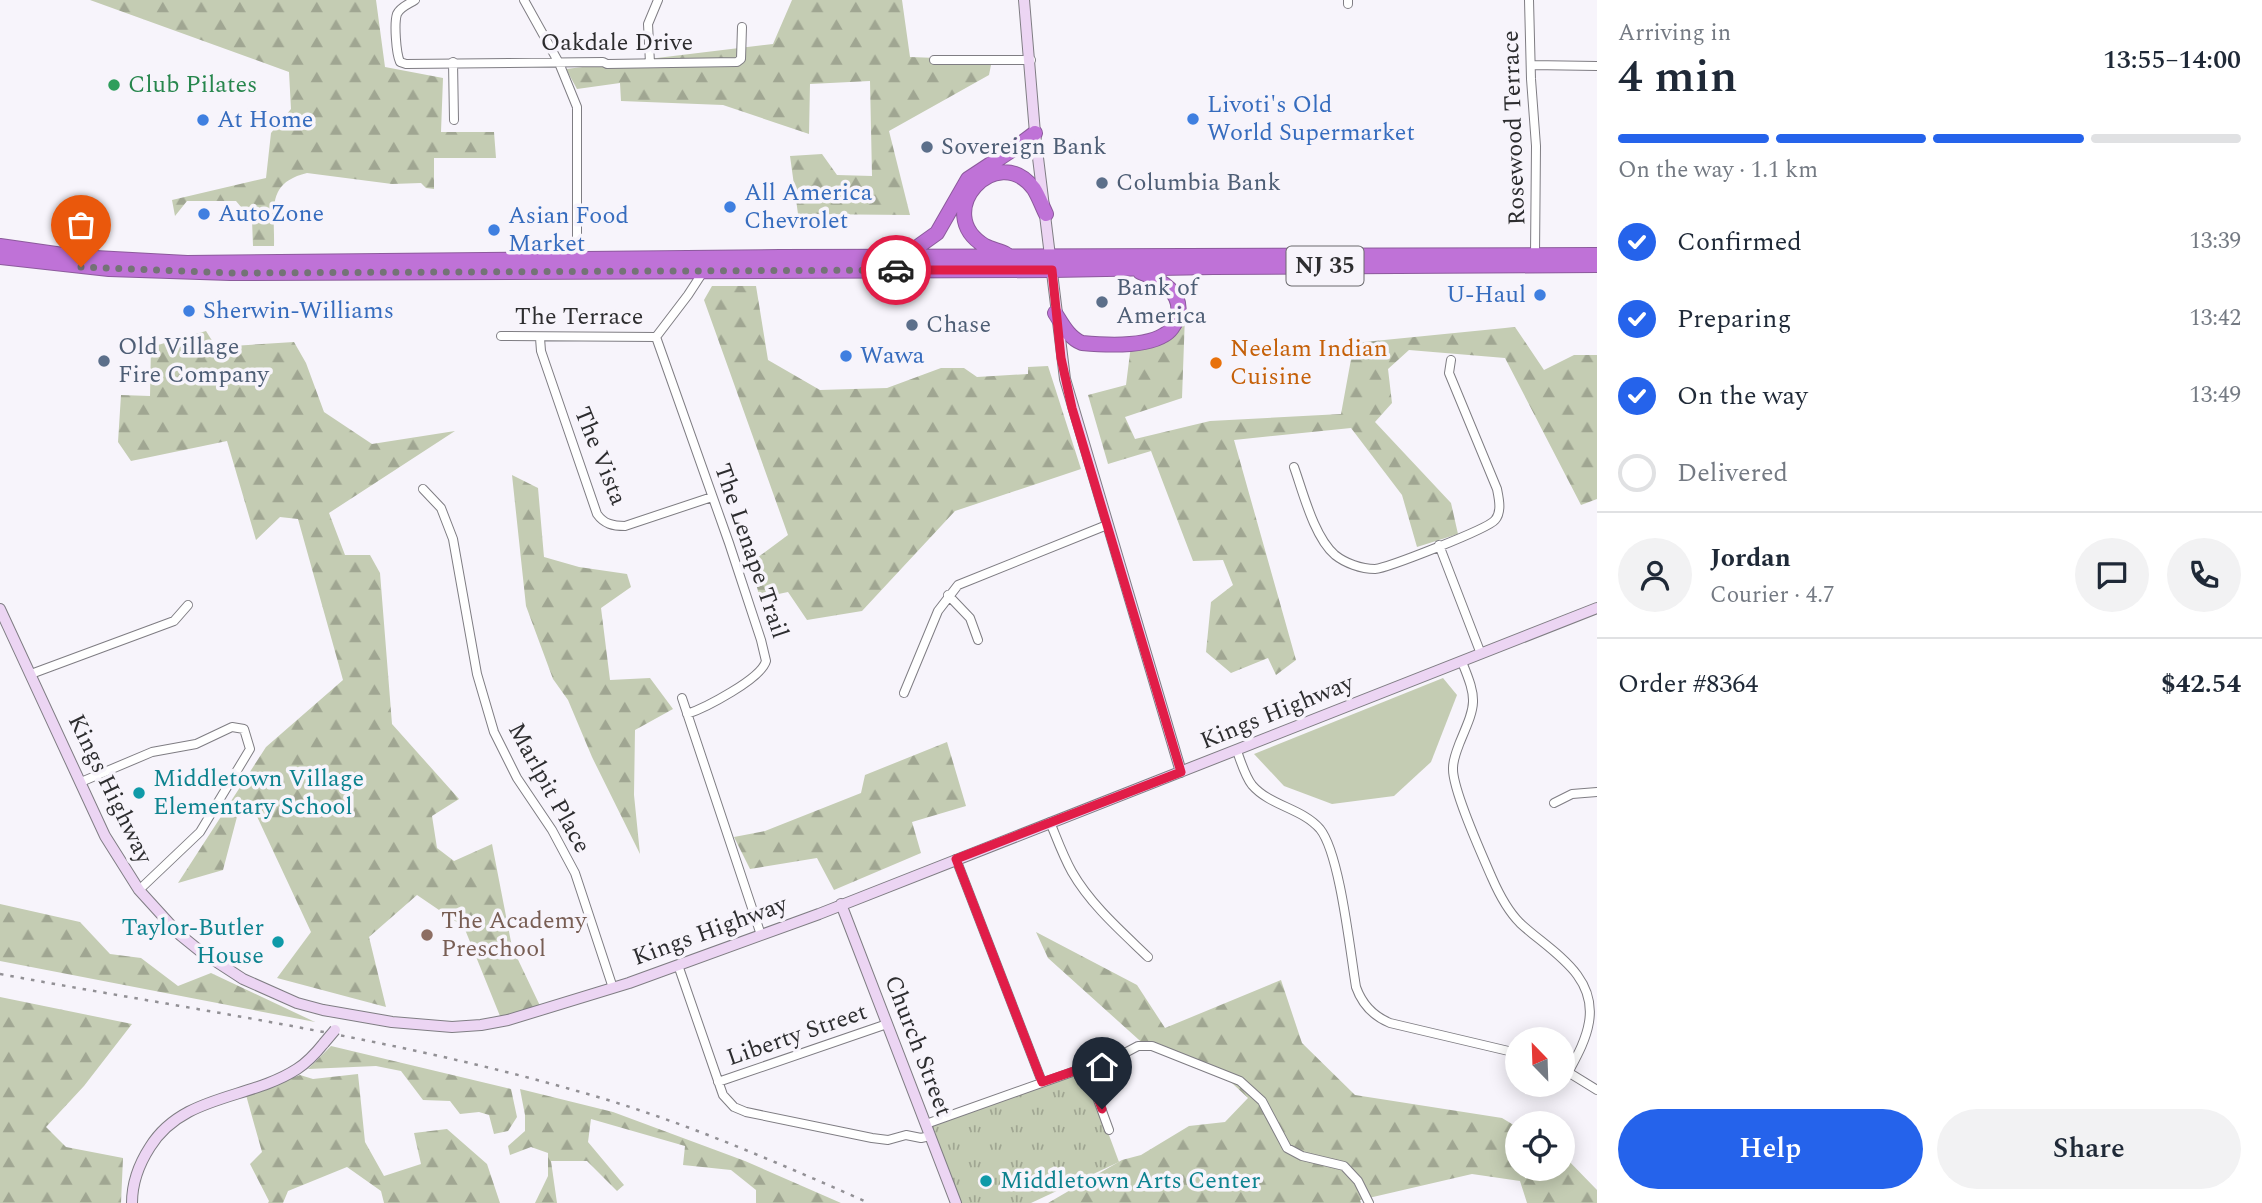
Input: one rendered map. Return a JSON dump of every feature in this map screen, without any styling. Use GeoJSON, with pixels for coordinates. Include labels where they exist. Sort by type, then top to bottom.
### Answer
{"type":"FeatureCollection","features":[{"type":"Feature","properties":{"kind":"highway"},"geometry":{"type":"LineString","coordinates":[[902,258],[937,233],[968,179],[1035,133]]}},
{"type":"Feature","properties":{"kind":"highway"},"geometry":{"type":"LineString","coordinates":[[1013,257],[985,246],[969,230],[964,214],[971,190],[986,177],[1011,174],[1033,188],[1046,214]]}},
{"type":"Feature","properties":{"kind":"highway","name":"NJ 35"},"geometry":{"type":"LineString","coordinates":[[0,246],[77,257],[187,263],[1013,257],[1051,263],[1132,268],[1597,265]]}},
{"type":"Feature","properties":{"kind":"highway","name":"NJ 35"},"geometry":{"type":"LineString","coordinates":[[0,257],[81,267],[174,272],[703,271],[1535,254],[1597,255]]}},
{"type":"Feature","properties":{"kind":"highway"},"geometry":{"type":"LineString","coordinates":[[1055,313],[1066,330],[1082,343],[1124,344],[1162,337],[1172,329],[1178,317],[1176,298],[1158,279],[1132,268]]}},
{"type":"Feature","properties":{"kind":"street","name":"Oakdale Drive"},"geometry":{"type":"LineString","coordinates":[[415,0],[402,7],[396,15],[397,55],[400,62],[406,64],[737,62],[741,59],[742,27]]}},
{"type":"Feature","properties":{"kind":"street"},"geometry":{"type":"LineString","coordinates":[[524,0],[573,94],[578,119],[577,260]]}},
{"type":"Feature","properties":{"kind":"street"},"geometry":{"type":"LineString","coordinates":[[650,63],[648,24],[658,0]]}},
{"type":"Feature","properties":{"kind":"street"},"geometry":{"type":"LineString","coordinates":[[1024,0],[1035,133],[1061,358],[1072,408],[1181,772]]}},
{"type":"Feature","properties":{"kind":"street","name":"Rosewood Terrace"},"geometry":{"type":"LineString","coordinates":[[1529,0],[1535,146],[1535,254]]}},
{"type":"Feature","properties":{"kind":"street"},"geometry":{"type":"LineString","coordinates":[[934,60],[1031,60]]}},
{"type":"Feature","properties":{"kind":"street"},"geometry":{"type":"LineString","coordinates":[[454,120],[457,62]]}},
{"type":"Feature","properties":{"kind":"street"},"geometry":{"type":"LineString","coordinates":[[1531,65],[1597,66]]}},
{"type":"Feature","properties":{"kind":"street"},"geometry":{"type":"LineString","coordinates":[[656,337],[703,271]]}},
{"type":"Feature","properties":{"kind":"street","name":"The Terrace"},"geometry":{"type":"LineString","coordinates":[[501,336],[656,337]]}},
{"type":"Feature","properties":{"kind":"street","name":"The Lenape Trail"},"geometry":{"type":"LineString","coordinates":[[656,337],[766,661],[762,669],[749,679],[702,709],[687,714]]}},
{"type":"Feature","properties":{"kind":"street","name":"The Vista"},"geometry":{"type":"LineString","coordinates":[[540,338],[541,351],[597,514],[604,521],[625,526],[712,497]]}},
{"type":"Feature","properties":{"kind":"street"},"geometry":{"type":"LineString","coordinates":[[1294,467],[1322,539],[1332,553],[1347,562],[1376,569],[1489,526],[1497,518],[1500,509],[1497,489],[1449,373],[1451,360]]}},
{"type":"Feature","properties":{"kind":"street","name":"Marlpit Place"},"geometry":{"type":"LineString","coordinates":[[423,489],[441,508],[453,539],[477,674],[495,732],[517,778],[552,830],[575,873],[613,988]]}},
{"type":"Feature","properties":{"kind":"street"},"geometry":{"type":"LineString","coordinates":[[904,693],[938,611],[948,595],[965,581],[1107,526]]}},
{"type":"Feature","properties":{"kind":"street"},"geometry":{"type":"LineString","coordinates":[[1439,545],[1481,654]]}},
{"type":"Feature","properties":{"kind":"street"},"geometry":{"type":"LineString","coordinates":[[948,595],[970,618],[978,640]]}},
{"type":"Feature","properties":{"kind":"street"},"geometry":{"type":"LineString","coordinates":[[30,674],[173,621],[188,605]]}},
{"type":"Feature","properties":{"kind":"street","name":"Kings Highway"},"geometry":{"type":"LineString","coordinates":[[0,609],[105,836],[139,890],[179,934],[220,965],[271,993],[298,1003],[392,1022],[453,1027],[508,1020],[613,988],[761,935],[1597,608]]}},
{"type":"Feature","properties":{"kind":"street"},"geometry":{"type":"LineString","coordinates":[[1462,662],[1472,686],[1475,704],[1453,763],[1455,782],[1505,904],[1521,923],[1572,967],[1585,989],[1589,1021],[1583,1043],[1575,1056]]}},
{"type":"Feature","properties":{"kind":"street"},"geometry":{"type":"LineString","coordinates":[[682,698],[761,935]]}},
{"type":"Feature","properties":{"kind":"street"},"geometry":{"type":"LineString","coordinates":[[81,782],[152,752],[196,744],[232,727],[244,729],[250,749],[200,832],[139,890]]}},
{"type":"Feature","properties":{"kind":"street"},"geometry":{"type":"LineString","coordinates":[[1237,751],[1249,781],[1257,790],[1307,817],[1328,842],[1335,862],[1356,987],[1367,1007],[1390,1023],[1505,1050]]}},
{"type":"Feature","properties":{"kind":"street"},"geometry":{"type":"LineString","coordinates":[[1554,803],[1572,794],[1597,792]]}},
{"type":"Feature","properties":{"kind":"street"},"geometry":{"type":"LineString","coordinates":[[1051,822],[1080,884],[1108,919],[1148,957]]}},
{"type":"Feature","properties":{"kind":"street"},"geometry":{"type":"LineString","coordinates":[[956,859],[1042,1082]]}},
{"type":"Feature","properties":{"kind":"street","name":"Church Street"},"geometry":{"type":"LineString","coordinates":[[841,904],[956,1203]]}},
{"type":"Feature","properties":{"kind":"street"},"geometry":{"type":"LineString","coordinates":[[678,965],[723,1095],[734,1107],[746,1112],[872,1138],[888,1140],[906,1135],[921,1138],[930,1136]]}},
{"type":"Feature","properties":{"kind":"street"},"geometry":{"type":"LineString","coordinates":[[132,1203],[134,1184],[145,1155],[169,1125],[202,1105],[288,1074],[310,1059],[345,1014]]}},
{"type":"Feature","properties":{"kind":"street","name":"Liberty Street"},"geometry":{"type":"LineString","coordinates":[[718,1082],[887,1024]]}},
{"type":"Feature","properties":{"kind":"street"},"geometry":{"type":"LineString","coordinates":[[926,1124],[1143,1045],[1165,1050],[1240,1081],[1262,1101],[1287,1148],[1302,1156],[1344,1166],[1355,1176],[1368,1203]]}},
{"type":"Feature","properties":{"kind":"street"},"geometry":{"type":"LineString","coordinates":[[1086,1067],[1109,1130]]}},
{"type":"Feature","properties":{"kind":"street"},"geometry":{"type":"LineString","coordinates":[[1575,1076],[1597,1090]]}},
{"type":"Feature","properties":{"kind":"green space"},"geometry":{"type":"Polygon","coordinates":[[[90,0],[376,0],[385,67],[443,78],[441,132],[494,132],[496,158],[434,158],[434,189],[426,188],[421,183],[392,184],[307,173],[294,178],[284,184],[275,200],[274,246],[253,246],[252,220],[236,201],[187,201],[175,216],[172,200],[266,178],[271,133],[291,109],[289,72],[90,0]]]}},
{"type":"Feature","properties":{"kind":"green space"},"geometry":{"type":"Polygon","coordinates":[[[792,0],[902,0],[910,57],[992,60],[989,75],[889,131],[910,215],[798,214],[790,156],[822,154],[837,175],[872,176],[870,81],[810,84],[809,134],[723,105],[621,101],[620,83],[577,89],[566,69],[773,44],[792,0]]]}},
{"type":"Feature","properties":{"kind":"green space"},"geometry":{"type":"Polygon","coordinates":[[[712,286],[756,286],[768,360],[820,390],[887,388],[941,368],[964,368],[977,377],[1028,374],[1028,367],[1048,366],[1081,469],[955,511],[862,611],[807,620],[788,592],[760,598],[750,563],[788,535],[704,300],[712,286]]]}},
{"type":"Feature","properties":{"kind":"green space"},"geometry":{"type":"Polygon","coordinates":[[[1185,315],[1182,398],[1125,417],[1135,439],[1210,421],[1341,414],[1354,343],[1515,327],[1544,370],[1574,355],[1597,355],[1597,499],[1581,505],[1505,358],[1409,350],[1388,369],[1392,403],[1375,422],[1451,503],[1458,534],[1417,547],[1402,495],[1351,428],[1234,440],[1296,660],[1276,675],[1268,658],[1231,673],[1206,652],[1211,602],[1233,585],[1223,560],[1193,561],[1151,451],[1108,464],[1088,395],[1126,385],[1131,345],[1185,315]]]}},
{"type":"Feature","properties":{"kind":"green space"},"geometry":{"type":"Polygon","coordinates":[[[206,331],[216,347],[294,342],[306,363],[324,412],[372,444],[455,431],[329,513],[345,555],[370,555],[380,573],[392,724],[459,799],[432,816],[437,848],[454,861],[492,844],[512,947],[542,1010],[502,1021],[464,927],[417,895],[369,937],[386,1007],[277,978],[311,932],[254,810],[238,813],[223,870],[178,883],[266,747],[343,680],[298,519],[280,517],[256,540],[227,441],[131,461],[118,442],[121,395],[150,396],[151,347],[206,331]]]}},
{"type":"Feature","properties":{"kind":"green space"},"geometry":{"type":"Polygon","coordinates":[[[512,475],[538,488],[544,557],[579,567],[627,574],[631,587],[601,608],[610,680],[650,678],[673,709],[635,730],[634,795],[640,854],[592,757],[568,700],[553,679],[526,606],[512,475]]]}},
{"type":"Feature","properties":{"kind":"green space"},"geometry":{"type":"Polygon","coordinates":[[[1443,678],[1457,695],[1431,762],[1394,796],[1332,804],[1284,786],[1254,754],[1443,678]]]}},
{"type":"Feature","properties":{"kind":"green space"},"geometry":{"type":"Polygon","coordinates":[[[947,742],[966,806],[912,822],[921,853],[834,890],[817,858],[750,869],[734,837],[765,831],[861,793],[865,775],[947,742]]]}},
{"type":"Feature","properties":{"kind":"green space"},"geometry":{"type":"Polygon","coordinates":[[[0,904],[80,922],[110,954],[141,958],[178,986],[211,973],[315,1022],[0,961],[0,904]]]}},
{"type":"Feature","properties":{"kind":"green space"},"geometry":{"type":"Polygon","coordinates":[[[1036,932],[1137,985],[1165,1028],[1281,980],[1302,1043],[1355,1095],[1505,1120],[1505,1179],[1472,1174],[1360,1200],[1361,1203],[1048,1203],[1122,1160],[1141,1155],[1189,1126],[1225,1122],[1248,1098],[1218,1070],[1148,1048],[1048,958],[1036,932]]]}},
{"type":"Feature","properties":{"kind":"green space"},"geometry":{"type":"Polygon","coordinates":[[[0,997],[132,1024],[84,1086],[46,1127],[66,1147],[123,1158],[121,1203],[0,1203],[0,997]]]}},
{"type":"Feature","properties":{"kind":"green space"},"geometry":{"type":"Polygon","coordinates":[[[331,1046],[511,1089],[517,1117],[508,1131],[494,1134],[489,1115],[479,1112],[460,1114],[450,1101],[423,1100],[401,1071],[376,1066],[308,1069],[331,1046]]]}},
{"type":"Feature","properties":{"kind":"green space"},"geometry":{"type":"Polygon","coordinates":[[[1084,1068],[1119,1162],[1031,1203],[959,1203],[927,1127],[1084,1068]]]}},
{"type":"Feature","properties":{"kind":"green space"},"geometry":{"type":"Polygon","coordinates":[[[358,1074],[365,1142],[384,1176],[421,1164],[414,1133],[447,1129],[487,1164],[500,1203],[384,1203],[381,1191],[347,1167],[288,1191],[283,1203],[268,1203],[250,1164],[262,1152],[246,1095],[300,1075],[313,1079],[358,1074]]]}},
{"type":"Feature","properties":{"kind":"green space"},"geometry":{"type":"Polygon","coordinates":[[[520,1089],[613,1112],[745,1161],[841,1203],[756,1203],[756,1190],[731,1170],[683,1165],[685,1146],[591,1119],[588,1142],[624,1185],[617,1191],[587,1161],[551,1161],[557,1203],[535,1203],[548,1176],[548,1153],[531,1147],[510,1155],[508,1146],[525,1131],[520,1089]]]}},
{"type":"Feature","properties":{"kind":"green space"},"geometry":{"type":"Polygon","coordinates":[[[1575,1167],[1597,1190],[1597,1203],[1527,1203],[1520,1181],[1575,1181],[1575,1167]]]}},
{"type":"Feature","properties":{"kind":"railway"},"geometry":{"type":"LineString","coordinates":[[0,974],[363,1040],[506,1072],[652,1114],[761,1156],[869,1203]]}},
{"type":"Feature","properties":{"kind":"way so far"},"geometry":{"type":"LineString","coordinates":[[81,267],[230,273],[896,270]]}},
{"type":"Feature","properties":{"kind":"place","name":"Club Pilates"},"geometry":{"type":"Point","coordinates":[114,85]}},
{"type":"Feature","properties":{"kind":"place","name":"Livoti's Old World Supermarket"},"geometry":{"type":"Point","coordinates":[1193,119]}},
{"type":"Feature","properties":{"kind":"place","name":"At Home"},"geometry":{"type":"Point","coordinates":[203,120]}},
{"type":"Feature","properties":{"kind":"place","name":"Sovereign Bank"},"geometry":{"type":"Point","coordinates":[927,147]}},
{"type":"Feature","properties":{"kind":"place","name":"Columbia Bank"},"geometry":{"type":"Point","coordinates":[1102,183]}},
{"type":"Feature","properties":{"kind":"place","name":"All America Chevrolet"},"geometry":{"type":"Point","coordinates":[730,207]}},
{"type":"Feature","properties":{"kind":"place","name":"AutoZone"},"geometry":{"type":"Point","coordinates":[204,214]}},
{"type":"Feature","properties":{"kind":"place","name":"Asian Food Market"},"geometry":{"type":"Point","coordinates":[494,230]}},
{"type":"Feature","properties":{"kind":"place","name":"U-Haul"},"geometry":{"type":"Point","coordinates":[1540,295]}},
{"type":"Feature","properties":{"kind":"place","name":"Bank of America"},"geometry":{"type":"Point","coordinates":[1102,302]}},
{"type":"Feature","properties":{"kind":"place","name":"Sherwin-Williams"},"geometry":{"type":"Point","coordinates":[189,311]}},
{"type":"Feature","properties":{"kind":"place","name":"Chase"},"geometry":{"type":"Point","coordinates":[912,325]}},
{"type":"Feature","properties":{"kind":"place","name":"Wawa"},"geometry":{"type":"Point","coordinates":[846,356]}},
{"type":"Feature","properties":{"kind":"place","name":"Old Village Fire Company"},"geometry":{"type":"Point","coordinates":[104,361]}},
{"type":"Feature","properties":{"kind":"place","name":"Neelam Indian Cuisine"},"geometry":{"type":"Point","coordinates":[1216,363]}},
{"type":"Feature","properties":{"kind":"place","name":"Middletown Village Elementary School"},"geometry":{"type":"Point","coordinates":[139,793]}},
{"type":"Feature","properties":{"kind":"place","name":"The Academy Preschool"},"geometry":{"type":"Point","coordinates":[427,935]}},
{"type":"Feature","properties":{"kind":"place","name":"Taylor-Butler House"},"geometry":{"type":"Point","coordinates":[278,942]}},
{"type":"Feature","properties":{"kind":"place","name":"Middletown Arts Center"},"geometry":{"type":"Point","coordinates":[986,1181]}},
{"type":"Feature","properties":{"kind":"route"},"geometry":{"type":"LineString","coordinates":[[896,270],[1052,270],[1061,358],[1072,408],[1181,772],[956,859],[1042,1082],[1086,1067],[1102,1109]]}}]}
